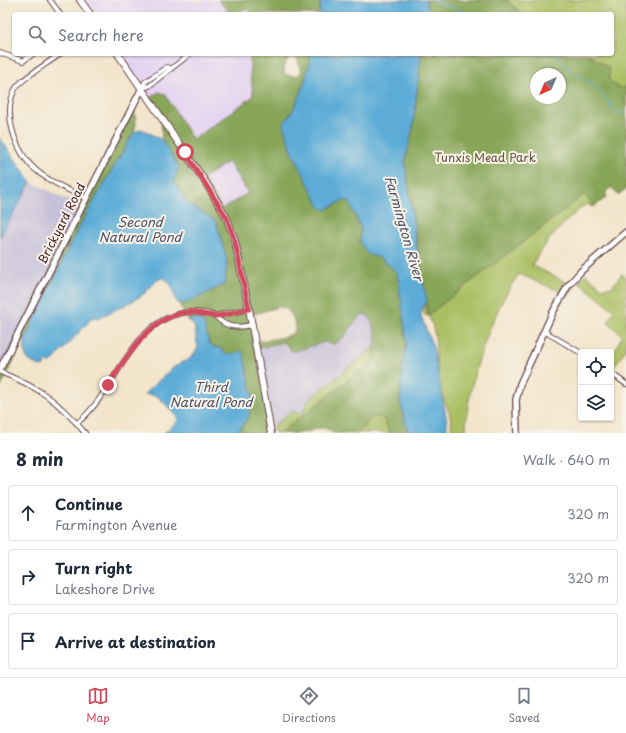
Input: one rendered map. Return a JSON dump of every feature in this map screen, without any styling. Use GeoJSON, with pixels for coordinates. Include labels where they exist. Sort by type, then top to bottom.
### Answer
{"type":"FeatureCollection","features":[{"type":"Feature","properties":{"kind":"main road"},"geometry":{"type":"LineString","coordinates":[[80,0],[89,12]]}},
{"type":"Feature","properties":{"kind":"main road"},"geometry":{"type":"LineString","coordinates":[[119,56],[206,183],[227,218],[235,242],[253,325],[271,433]]}},
{"type":"Feature","properties":{"kind":"street"},"geometry":{"type":"LineString","coordinates":[[50,0],[59,12]]}},
{"type":"Feature","properties":{"kind":"street"},"geometry":{"type":"LineString","coordinates":[[0,53],[23,61],[30,56]]}},
{"type":"Feature","properties":{"kind":"street"},"geometry":{"type":"LineString","coordinates":[[57,56],[17,85],[10,97],[8,127],[17,146],[36,171],[46,178],[85,198]]}},
{"type":"Feature","properties":{"kind":"street"},"geometry":{"type":"LineString","coordinates":[[142,88],[149,86],[187,56]]}},
{"type":"Feature","properties":{"kind":"street","name":"Brickyard Road"},"geometry":{"type":"LineString","coordinates":[[0,369],[85,198],[142,88]]}},
{"type":"Feature","properties":{"kind":"street"},"geometry":{"type":"LineString","coordinates":[[517,433],[516,400],[520,384],[562,295],[576,276],[626,232]]}},
{"type":"Feature","properties":{"kind":"street"},"geometry":{"type":"LineString","coordinates":[[77,423],[90,411],[139,342],[152,328],[169,318],[189,312],[215,316],[249,309]]}},
{"type":"Feature","properties":{"kind":"street"},"geometry":{"type":"LineString","coordinates":[[215,316],[219,321],[230,326],[241,327],[253,325]]}},
{"type":"Feature","properties":{"kind":"street"},"geometry":{"type":"LineString","coordinates":[[544,331],[578,351]]}},
{"type":"Feature","properties":{"kind":"street"},"geometry":{"type":"LineString","coordinates":[[0,372],[39,389],[77,423],[85,433]]}},
{"type":"Feature","properties":{"kind":"street"},"geometry":{"type":"LineString","coordinates":[[614,375],[626,384]]}},
{"type":"Feature","properties":{"kind":"shaded area"},"geometry":{"type":"Polygon","coordinates":[[[80,0],[193,0],[199,3],[205,0],[218,0],[229,12],[89,12],[80,0]]]}},
{"type":"Feature","properties":{"kind":"shaded area"},"geometry":{"type":"Polygon","coordinates":[[[119,56],[250,56],[250,73],[253,94],[251,99],[194,139],[149,98],[119,56]]]}},
{"type":"Feature","properties":{"kind":"shaded area"},"geometry":{"type":"Polygon","coordinates":[[[228,161],[248,193],[222,209],[202,178],[228,161]]]}},
{"type":"Feature","properties":{"kind":"shaded area"},"geometry":{"type":"Polygon","coordinates":[[[31,182],[81,207],[0,369],[0,237],[31,182]]]}},
{"type":"Feature","properties":{"kind":"shaded area"},"geometry":{"type":"Polygon","coordinates":[[[363,314],[369,316],[373,323],[376,334],[375,346],[310,398],[301,414],[292,411],[273,426],[260,347],[283,342],[288,350],[340,340],[350,331],[356,320],[363,314]]]}},
{"type":"Feature","properties":{"kind":"green space"},"geometry":{"type":"Polygon","coordinates":[[[218,0],[321,0],[319,12],[250,12],[249,9],[246,9],[237,12],[229,12],[218,0]]]}},
{"type":"Feature","properties":{"kind":"green space","name":"Tunxis Mead Park"},"geometry":{"type":"Polygon","coordinates":[[[426,0],[626,0],[626,166],[588,197],[593,207],[586,204],[570,218],[550,239],[532,265],[575,287],[569,295],[519,274],[509,289],[490,328],[475,372],[470,394],[466,433],[451,433],[449,411],[436,377],[435,335],[428,315],[430,314],[425,316],[423,309],[425,308],[409,219],[411,180],[401,163],[420,87],[417,71],[420,56],[614,56],[614,12],[428,12],[426,0]]]}},
{"type":"Feature","properties":{"kind":"green space"},"geometry":{"type":"Polygon","coordinates":[[[426,0],[507,0],[520,12],[429,12],[426,0]]]}},
{"type":"Feature","properties":{"kind":"green space"},"geometry":{"type":"Polygon","coordinates":[[[250,56],[311,56],[302,91],[294,109],[283,124],[294,154],[318,203],[333,207],[342,201],[349,201],[361,229],[360,242],[397,272],[407,343],[403,363],[400,400],[408,433],[389,433],[385,421],[379,416],[371,418],[358,433],[332,433],[330,430],[321,428],[302,433],[280,433],[374,360],[376,334],[369,316],[363,314],[355,321],[344,337],[334,344],[324,342],[293,352],[283,342],[256,349],[271,433],[236,433],[248,418],[243,352],[226,355],[220,348],[213,347],[209,343],[203,321],[191,318],[189,321],[179,304],[187,303],[225,284],[227,260],[216,221],[187,203],[174,181],[179,167],[162,140],[161,116],[149,98],[159,92],[165,94],[191,137],[194,139],[252,97],[253,94],[250,73],[250,56]],[[290,57],[285,63],[284,72],[286,75],[297,76],[302,71],[297,58],[290,57]],[[228,162],[203,178],[222,209],[248,193],[228,162]],[[278,307],[251,315],[255,342],[285,337],[294,333],[295,325],[292,316],[286,309],[278,307]]]}},
{"type":"Feature","properties":{"kind":"green space","name":"Tunxis Mead Park"},"geometry":{"type":"Polygon","coordinates":[[[421,56],[591,56],[609,68],[609,80],[619,88],[626,87],[626,189],[618,195],[611,187],[606,192],[606,198],[593,207],[585,194],[428,315],[405,161],[413,127],[421,56]]]}},
{"type":"Feature","properties":{"kind":"green space"},"geometry":{"type":"Polygon","coordinates":[[[134,105],[136,124],[134,132],[75,234],[0,389],[0,369],[134,105]]]}},
{"type":"Feature","properties":{"kind":"green space"},"geometry":{"type":"Polygon","coordinates":[[[586,274],[602,288],[612,287],[622,274],[626,277],[626,349],[614,367],[614,352],[622,336],[608,322],[614,311],[579,282],[586,274]]]}},
{"type":"Feature","properties":{"kind":"green space"},"geometry":{"type":"Polygon","coordinates":[[[403,324],[406,331],[299,433],[275,433],[273,426],[292,411],[301,414],[310,398],[403,324]]]}},
{"type":"Feature","properties":{"kind":"green space"},"geometry":{"type":"Polygon","coordinates":[[[379,415],[385,421],[389,433],[358,433],[371,418],[379,415]]]}},
{"type":"Feature","properties":{"kind":"water"},"geometry":{"type":"Polygon","coordinates":[[[321,0],[426,0],[429,12],[319,12],[321,0]]]}},
{"type":"Feature","properties":{"kind":"water","name":"Farmington River"},"geometry":{"type":"Polygon","coordinates":[[[311,56],[421,56],[413,127],[405,161],[418,257],[427,301],[422,309],[421,316],[433,347],[447,421],[447,433],[408,433],[400,400],[403,363],[407,343],[397,272],[380,258],[367,254],[360,242],[361,229],[349,201],[342,201],[325,210],[320,207],[293,153],[283,124],[294,109],[302,91],[311,56]]]}},
{"type":"Feature","properties":{"kind":"water","name":"Second Natural Pond"},"geometry":{"type":"Polygon","coordinates":[[[142,129],[162,140],[179,167],[174,181],[187,203],[216,221],[227,261],[225,284],[187,303],[179,304],[175,298],[171,285],[164,278],[158,280],[136,299],[98,318],[93,317],[50,364],[47,361],[43,367],[32,363],[26,355],[25,339],[75,234],[134,132],[142,129]]]}},
{"type":"Feature","properties":{"kind":"water"},"geometry":{"type":"Polygon","coordinates":[[[0,138],[31,182],[0,237],[0,138]]]}},
{"type":"Feature","properties":{"kind":"water","name":"Third Natural Pond"},"geometry":{"type":"Polygon","coordinates":[[[191,318],[203,321],[209,343],[213,347],[220,348],[226,355],[243,351],[253,398],[248,418],[236,433],[164,433],[178,421],[177,416],[157,396],[144,394],[174,367],[191,358],[198,348],[194,325],[189,321],[191,318]]]}},
{"type":"Feature","properties":{"kind":"waterway"},"geometry":{"type":"LineString","coordinates":[[432,0],[465,12]]}},
{"type":"Feature","properties":{"kind":"waterway"},"geometry":{"type":"LineString","coordinates":[[558,56],[569,70],[596,86],[608,101],[614,112],[618,114],[626,112]]}},
{"type":"Feature","properties":{"kind":"route"},"geometry":{"type":"LineString","coordinates":[[108,385],[146,334],[152,328],[167,319],[189,312],[204,313],[215,316],[249,309],[235,242],[227,218],[185,152]]}}]}
